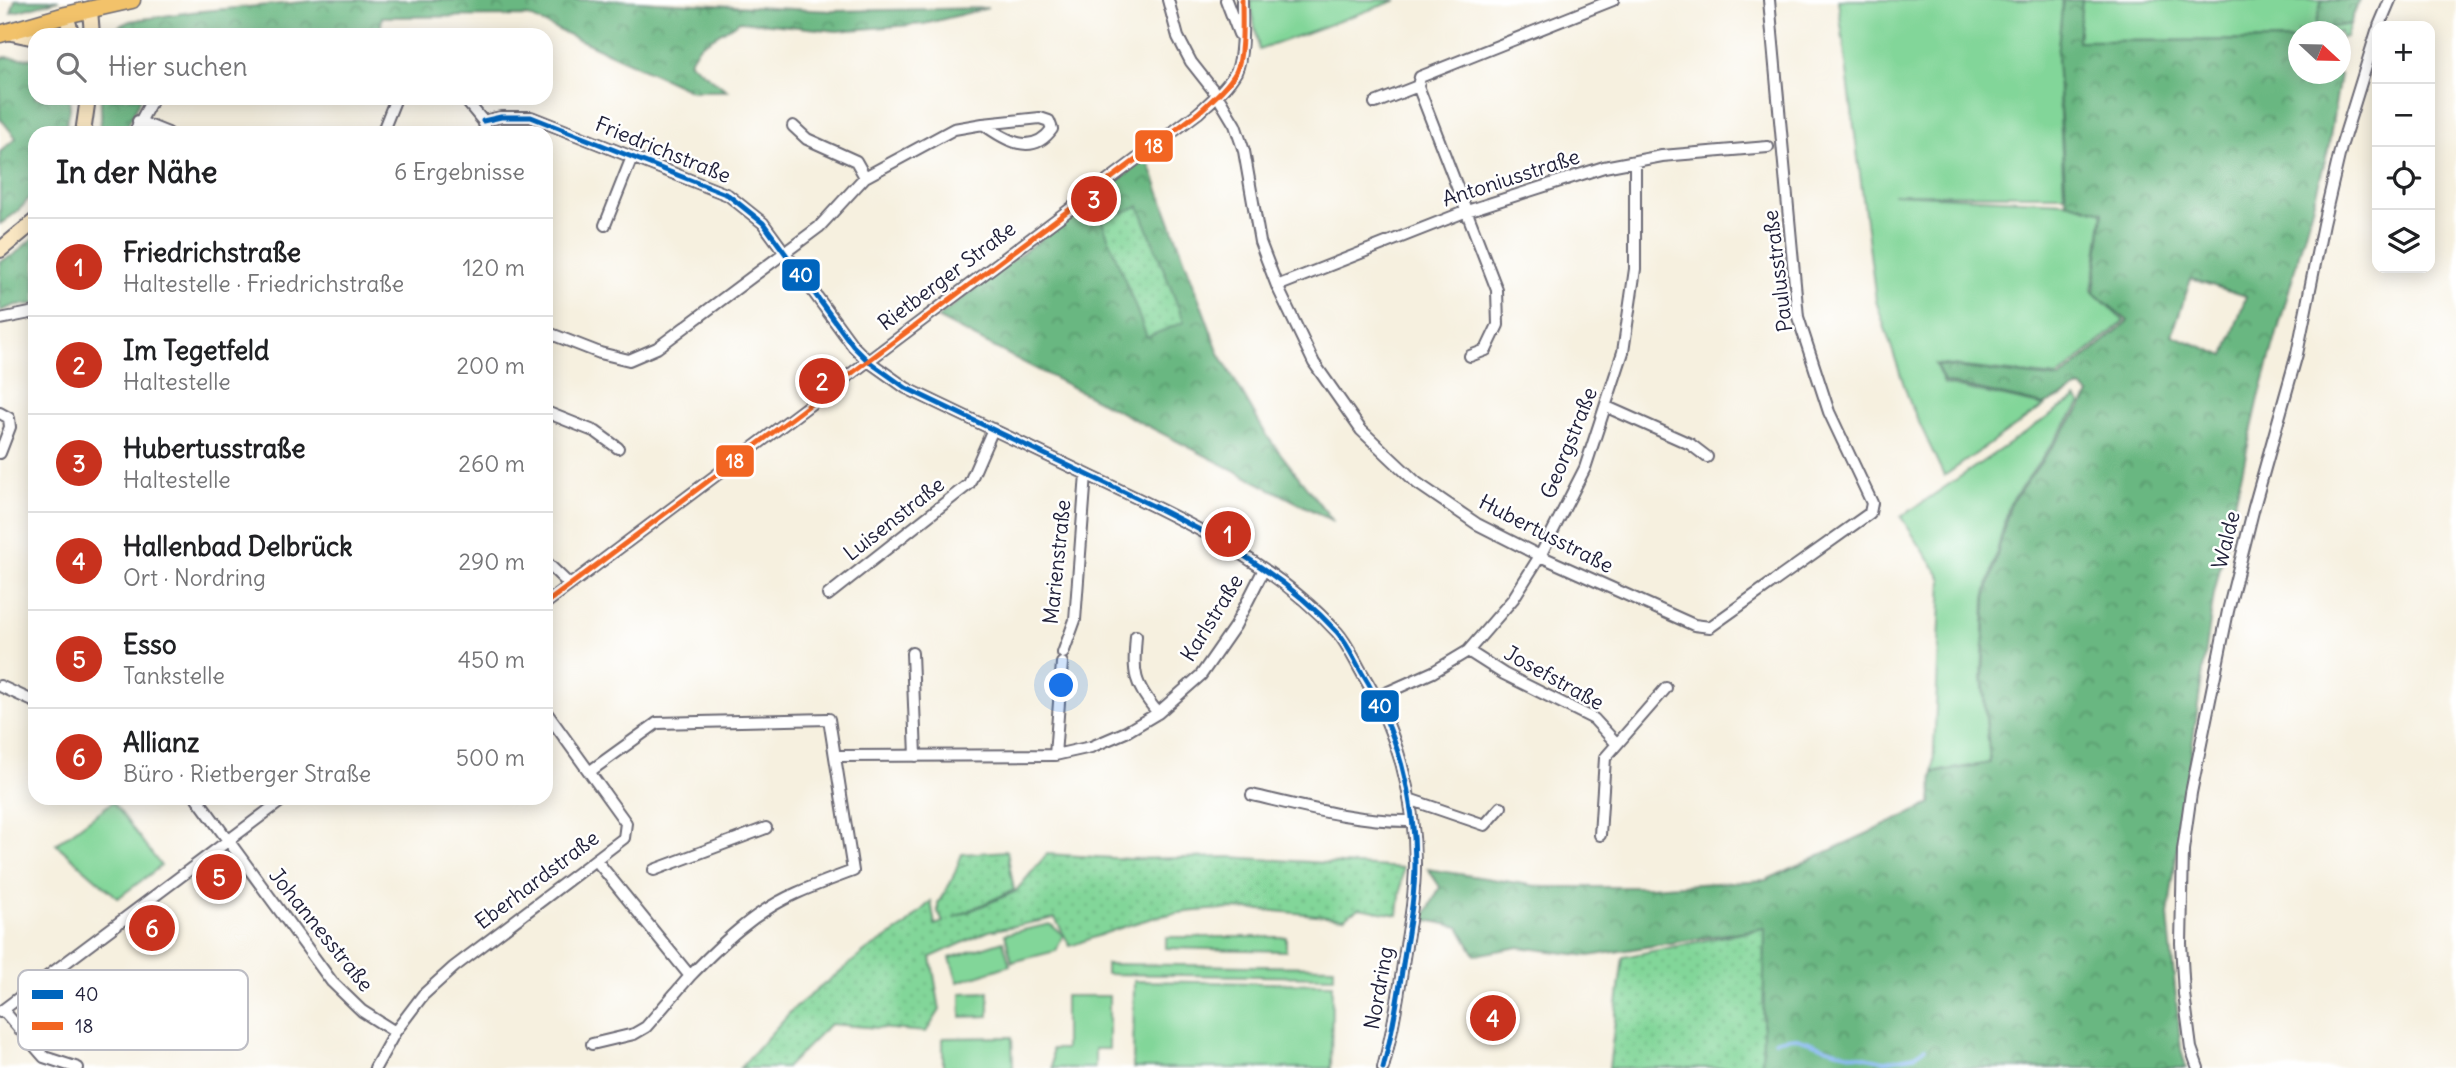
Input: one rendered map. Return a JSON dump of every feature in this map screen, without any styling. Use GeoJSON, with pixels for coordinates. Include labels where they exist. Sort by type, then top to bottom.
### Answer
{"type":"FeatureCollection","features":[{"type":"Feature","properties":{"kind":"main road"},"geometry":{"type":"LineString","coordinates":[[3,33],[132,0]]}},
{"type":"Feature","properties":{"kind":"main road"},"geometry":{"type":"LineString","coordinates":[[90,9],[91,28]]}},
{"type":"Feature","properties":{"kind":"main road"},"geometry":{"type":"LineString","coordinates":[[66,15],[70,28]]}},
{"type":"Feature","properties":{"kind":"main road"},"geometry":{"type":"LineString","coordinates":[[3,33],[28,37]]}},
{"type":"Feature","properties":{"kind":"main road"},"geometry":{"type":"LineString","coordinates":[[84,126],[87,105]]}},
{"type":"Feature","properties":{"kind":"main road"},"geometry":{"type":"LineString","coordinates":[[0,250],[28,227]]}},
{"type":"Feature","properties":{"kind":"street","name":"Hubertusstraße"},"geometry":{"type":"LineString","coordinates":[[1168,0],[1178,37],[1191,62],[1231,117],[1244,151],[1260,242],[1277,286],[1314,363],[1361,430],[1417,483],[1477,524],[1540,556],[1694,625],[1710,627],[1861,520]]}},
{"type":"Feature","properties":{"kind":"street","name":"Rietberger Straße"},"geometry":{"type":"LineString","coordinates":[[1226,0],[1240,36]]}},
{"type":"Feature","properties":{"kind":"street","name":"Rietberger Straße"},"geometry":{"type":"LineString","coordinates":[[553,598],[1180,128],[1217,95],[1236,72],[1240,53],[1242,0]]}},
{"type":"Feature","properties":{"kind":"street"},"geometry":{"type":"LineString","coordinates":[[1470,356],[1486,350],[1498,325],[1497,290],[1418,86],[1420,77],[1613,0]]}},
{"type":"Feature","properties":{"kind":"street","name":"Paulusstraße"},"geometry":{"type":"LineString","coordinates":[[1769,0],[1798,317],[1829,412],[1872,503],[1870,513],[1861,520]]}},
{"type":"Feature","properties":{"kind":"street","name":"Walde"},"geometry":{"type":"LineString","coordinates":[[2381,21],[2390,0]]}},
{"type":"Feature","properties":{"kind":"street","name":"Walde"},"geometry":{"type":"LineString","coordinates":[[2198,1068],[2189,1034],[2180,943],[2183,850],[2191,793],[2228,611],[2254,506],[2297,354],[2323,224],[2342,147],[2372,49]]}},
{"type":"Feature","properties":{"kind":"street"},"geometry":{"type":"LineString","coordinates":[[1375,103],[1418,86]]}},
{"type":"Feature","properties":{"kind":"street"},"geometry":{"type":"LineString","coordinates":[[136,126],[148,105]]}},
{"type":"Feature","properties":{"kind":"street"},"geometry":{"type":"LineString","coordinates":[[386,126],[393,105]]}},
{"type":"Feature","properties":{"kind":"street"},"geometry":{"type":"LineString","coordinates":[[470,105],[485,126]]}},
{"type":"Feature","properties":{"kind":"street","name":"Friedrichstraße"},"geometry":{"type":"LineString","coordinates":[[483,121],[501,117],[531,117],[728,195],[762,222],[853,346],[868,361],[906,388],[1190,523],[1264,569],[1304,600],[1339,634],[1377,697],[1395,739],[1409,799]]}},
{"type":"Feature","properties":{"kind":"street"},"geometry":{"type":"LineString","coordinates":[[553,335],[600,353],[629,360],[657,348],[819,227],[865,177],[954,130],[983,124],[1040,118],[1049,121],[1052,129],[1046,137],[1031,145],[998,135],[983,124]]}},
{"type":"Feature","properties":{"kind":"street"},"geometry":{"type":"LineString","coordinates":[[138,121],[150,126]]}},
{"type":"Feature","properties":{"kind":"street"},"geometry":{"type":"LineString","coordinates":[[793,126],[807,139],[856,160],[865,177]]}},
{"type":"Feature","properties":{"kind":"street"},"geometry":{"type":"LineString","coordinates":[[1782,136],[1768,147],[1773,155],[1785,158]]}},
{"type":"Feature","properties":{"kind":"street","name":"Antoniusstraße"},"geometry":{"type":"LineString","coordinates":[[1277,286],[1467,211],[1604,167],[1662,156],[1768,147]]}},
{"type":"Feature","properties":{"kind":"street"},"geometry":{"type":"LineString","coordinates":[[605,225],[632,157]]}},
{"type":"Feature","properties":{"kind":"street","name":"Georgstraße"},"geometry":{"type":"LineString","coordinates":[[1377,697],[1433,672],[1468,651],[1513,599],[1540,556],[1585,468],[1623,352],[1635,269],[1635,162]]}},
{"type":"Feature","properties":{"kind":"street"},"geometry":{"type":"LineString","coordinates":[[0,319],[28,313]]}},
{"type":"Feature","properties":{"kind":"street"},"geometry":{"type":"LineString","coordinates":[[1607,407],[1690,444],[1707,457]]}},
{"type":"Feature","properties":{"kind":"street"},"geometry":{"type":"LineString","coordinates":[[0,413],[9,418],[10,427],[0,453]]}},
{"type":"Feature","properties":{"kind":"street"},"geometry":{"type":"LineString","coordinates":[[553,415],[596,432],[618,449]]}},
{"type":"Feature","properties":{"kind":"street","name":"Luisenstraße"},"geometry":{"type":"LineString","coordinates":[[828,595],[969,484],[993,429]]}},
{"type":"Feature","properties":{"kind":"street","name":"Marienstraße"},"geometry":{"type":"LineString","coordinates":[[1055,755],[1062,658],[1075,620],[1086,474]]}},
{"type":"Feature","properties":{"kind":"street"},"geometry":{"type":"LineString","coordinates":[[553,567],[570,585]]}},
{"type":"Feature","properties":{"kind":"street","name":"Karlstraße"},"geometry":{"type":"LineString","coordinates":[[835,756],[1055,755],[1091,747],[1126,732],[1158,713],[1201,674],[1235,626],[1264,569]]}},
{"type":"Feature","properties":{"kind":"street"},"geometry":{"type":"LineString","coordinates":[[1136,636],[1133,670],[1142,694],[1158,713]]}},
{"type":"Feature","properties":{"kind":"street","name":"Josefstraße"},"geometry":{"type":"LineString","coordinates":[[1468,651],[1504,674],[1594,719],[1618,744]]}},
{"type":"Feature","properties":{"kind":"street"},"geometry":{"type":"LineString","coordinates":[[912,653],[916,756]]}},
{"type":"Feature","properties":{"kind":"street"},"geometry":{"type":"LineString","coordinates":[[0,686],[28,699]]}},
{"type":"Feature","properties":{"kind":"street"},"geometry":{"type":"LineString","coordinates":[[1600,835],[1605,758],[1666,688]]}},
{"type":"Feature","properties":{"kind":"street"},"geometry":{"type":"LineString","coordinates":[[590,772],[657,723],[829,719],[853,871],[795,893],[771,906],[727,939],[690,976],[646,1027],[634,1034],[592,1044]]}},
{"type":"Feature","properties":{"kind":"street","name":"Eberhardstraße"},"geometry":{"type":"LineString","coordinates":[[375,1068],[396,1032],[424,995],[453,967],[624,838],[626,823],[553,722]]}},
{"type":"Feature","properties":{"kind":"street"},"geometry":{"type":"LineString","coordinates":[[1252,795],[1331,813],[1393,821],[1412,821],[1409,799],[1485,825],[1501,807]]}},
{"type":"Feature","properties":{"kind":"street","name":"Johannesstraße"},"geometry":{"type":"LineString","coordinates":[[202,805],[332,982],[362,1011],[396,1032]]}},
{"type":"Feature","properties":{"kind":"street"},"geometry":{"type":"LineString","coordinates":[[56,970],[276,805]]}},
{"type":"Feature","properties":{"kind":"street","name":"Nordring"},"geometry":{"type":"LineString","coordinates":[[1383,1068],[1395,1015],[1410,915],[1415,865],[1412,821]]}},
{"type":"Feature","properties":{"kind":"street"},"geometry":{"type":"LineString","coordinates":[[654,870],[766,828]]}},
{"type":"Feature","properties":{"kind":"street"},"geometry":{"type":"LineString","coordinates":[[596,860],[690,976]]}},
{"type":"Feature","properties":{"kind":"street"},"geometry":{"type":"LineString","coordinates":[[18,998],[1,1011],[18,1029]]}},
{"type":"Feature","properties":{"kind":"street"},"geometry":{"type":"LineString","coordinates":[[37,1050],[44,1057],[78,1068]]}},
{"type":"Feature","properties":{"kind":"green space"},"geometry":{"type":"Polygon","coordinates":[[[15,0],[59,0],[11,13],[15,0]]]}},
{"type":"Feature","properties":{"kind":"green space"},"geometry":{"type":"Polygon","coordinates":[[[325,0],[618,0],[832,11],[988,8],[924,24],[837,31],[740,21],[699,46],[689,62],[728,91],[692,91],[528,16],[382,17],[381,28],[118,28],[130,21],[191,12],[325,0]]]}},
{"type":"Feature","properties":{"kind":"green space"},"geometry":{"type":"Polygon","coordinates":[[[1250,0],[1397,0],[1259,50],[1250,0]]]}},
{"type":"Feature","properties":{"kind":"green space"},"geometry":{"type":"Polygon","coordinates":[[[1838,0],[2063,0],[2057,56],[2064,195],[1893,194],[2065,202],[2103,212],[2092,291],[2124,321],[2058,377],[1935,364],[1944,384],[2044,406],[1944,476],[1910,403],[1876,301],[1838,0]]]}},
{"type":"Feature","properties":{"kind":"green space"},"geometry":{"type":"Polygon","coordinates":[[[2063,0],[2082,0],[2078,41],[2288,40],[2288,84],[2338,84],[2328,150],[2259,398],[2214,594],[2168,915],[2181,1049],[2186,1068],[1762,1068],[1765,928],[1589,956],[1519,947],[1475,955],[1459,927],[1423,919],[1440,887],[1428,869],[1543,887],[1648,887],[1766,880],[1931,804],[1933,773],[1990,763],[1983,678],[1986,598],[2010,505],[2090,395],[2081,387],[2044,405],[1944,382],[1936,365],[2060,379],[2128,321],[2094,293],[2103,212],[2066,201],[2057,56],[2063,0]],[[2191,279],[2172,335],[2225,356],[2246,296],[2191,279]]]}},
{"type":"Feature","properties":{"kind":"green space"},"geometry":{"type":"Polygon","coordinates":[[[2082,0],[2322,0],[2316,21],[2288,21],[2288,40],[2077,41],[2082,0]]]}},
{"type":"Feature","properties":{"kind":"green space"},"geometry":{"type":"Polygon","coordinates":[[[2322,0],[2359,0],[2351,21],[2316,21],[2322,0]]]}},
{"type":"Feature","properties":{"kind":"green space"},"geometry":{"type":"Polygon","coordinates":[[[5,57],[28,59],[28,105],[70,105],[70,108],[66,126],[28,126],[28,199],[0,224],[0,152],[16,138],[0,118],[0,60],[5,57]]]}},
{"type":"Feature","properties":{"kind":"green space"},"geometry":{"type":"Polygon","coordinates":[[[101,105],[138,105],[127,126],[100,126],[101,105]]]}},
{"type":"Feature","properties":{"kind":"green space"},"geometry":{"type":"Polygon","coordinates":[[[1147,158],[1219,353],[1267,436],[1333,521],[937,318],[1147,158]]]}},
{"type":"Feature","properties":{"kind":"green space"},"geometry":{"type":"Polygon","coordinates":[[[1139,206],[1184,322],[1147,337],[1102,221],[1139,206]]]}},
{"type":"Feature","properties":{"kind":"green space"},"geometry":{"type":"Polygon","coordinates":[[[28,242],[28,304],[16,305],[0,311],[0,261],[14,255],[28,242]]]}},
{"type":"Feature","properties":{"kind":"green space"},"geometry":{"type":"Polygon","coordinates":[[[2076,398],[2081,403],[2009,505],[1985,598],[1982,678],[1990,763],[1933,772],[1942,579],[1901,517],[2076,398]]]}},
{"type":"Feature","properties":{"kind":"green space"},"geometry":{"type":"Polygon","coordinates":[[[109,805],[115,805],[161,866],[118,898],[56,844],[109,805]]]}},
{"type":"Feature","properties":{"kind":"green space"},"geometry":{"type":"Polygon","coordinates":[[[1007,851],[1014,890],[953,918],[1015,892],[1047,854],[1129,859],[1230,857],[1403,868],[1398,915],[1359,908],[1344,918],[1274,911],[1204,910],[1157,917],[1070,946],[1055,918],[989,931],[931,957],[940,1010],[926,1032],[830,1024],[786,1068],[740,1068],[793,1009],[867,950],[904,927],[931,901],[935,925],[943,922],[938,912],[938,903],[951,882],[962,854],[1007,851]]]}},
{"type":"Feature","properties":{"kind":"green space"},"geometry":{"type":"Polygon","coordinates":[[[1050,924],[1063,935],[1056,951],[1012,962],[1005,934],[1050,924]]]}},
{"type":"Feature","properties":{"kind":"green space"},"geometry":{"type":"Polygon","coordinates":[[[1765,928],[1762,1068],[1609,1068],[1623,957],[1765,928]]]}},
{"type":"Feature","properties":{"kind":"green space"},"geometry":{"type":"Polygon","coordinates":[[[1166,937],[1286,937],[1286,951],[1166,948],[1166,937]]]}},
{"type":"Feature","properties":{"kind":"green space"},"geometry":{"type":"Polygon","coordinates":[[[1003,941],[1010,965],[958,982],[950,958],[1003,941]]]}},
{"type":"Feature","properties":{"kind":"green space"},"geometry":{"type":"Polygon","coordinates":[[[1106,964],[1334,967],[1334,977],[1106,974],[1106,964]]]}},
{"type":"Feature","properties":{"kind":"green space"},"geometry":{"type":"Polygon","coordinates":[[[1134,981],[1332,984],[1331,1068],[1133,1068],[1134,981]]]}},
{"type":"Feature","properties":{"kind":"green space"},"geometry":{"type":"Polygon","coordinates":[[[989,992],[989,1016],[961,1017],[961,993],[989,992]]]}},
{"type":"Feature","properties":{"kind":"green space"},"geometry":{"type":"Polygon","coordinates":[[[1065,996],[1109,996],[1109,1049],[1095,1049],[1095,1068],[1052,1068],[1052,1049],[1065,1049],[1065,996]]]}},
{"type":"Feature","properties":{"kind":"green space"},"geometry":{"type":"Polygon","coordinates":[[[1012,1037],[1013,1068],[943,1068],[943,1038],[1012,1037]]]}},
{"type":"Feature","properties":{"kind":"waterway"},"geometry":{"type":"LineString","coordinates":[[1775,1040],[1794,1037],[1837,1051],[1885,1061],[1914,1056],[1925,1048]]}},
{"type":"Feature","properties":{"kind":"transit line","name":"18"},"geometry":{"type":"LineString","coordinates":[[553,598],[1198,113],[1223,89],[1239,65],[1242,0]]}},
{"type":"Feature","properties":{"kind":"transit line","name":"40"},"geometry":{"type":"LineString","coordinates":[[483,121],[501,117],[531,117],[728,195],[763,223],[853,346],[868,361],[906,388],[1155,507],[1220,542],[1282,582],[1337,632],[1385,717],[1402,765],[1412,814],[1415,864],[1413,902],[1397,1003],[1383,1068]]}},
{"type":"Feature","properties":{"kind":"place","name":"Hubertusstraße"},"geometry":{"type":"Point","coordinates":[1094,199]}},
{"type":"Feature","properties":{"kind":"place","name":"Im Tegetfeld"},"geometry":{"type":"Point","coordinates":[822,381]}},
{"type":"Feature","properties":{"kind":"place","name":"Friedrichstraße"},"geometry":{"type":"Point","coordinates":[1228,534]}},
{"type":"Feature","properties":{"kind":"place","name":"Esso"},"geometry":{"type":"Point","coordinates":[219,877]}},
{"type":"Feature","properties":{"kind":"place","name":"Allianz"},"geometry":{"type":"Point","coordinates":[152,928]}},
{"type":"Feature","properties":{"kind":"place","name":"Hallenbad Delbrück"},"geometry":{"type":"Point","coordinates":[1493,1018]}}]}
